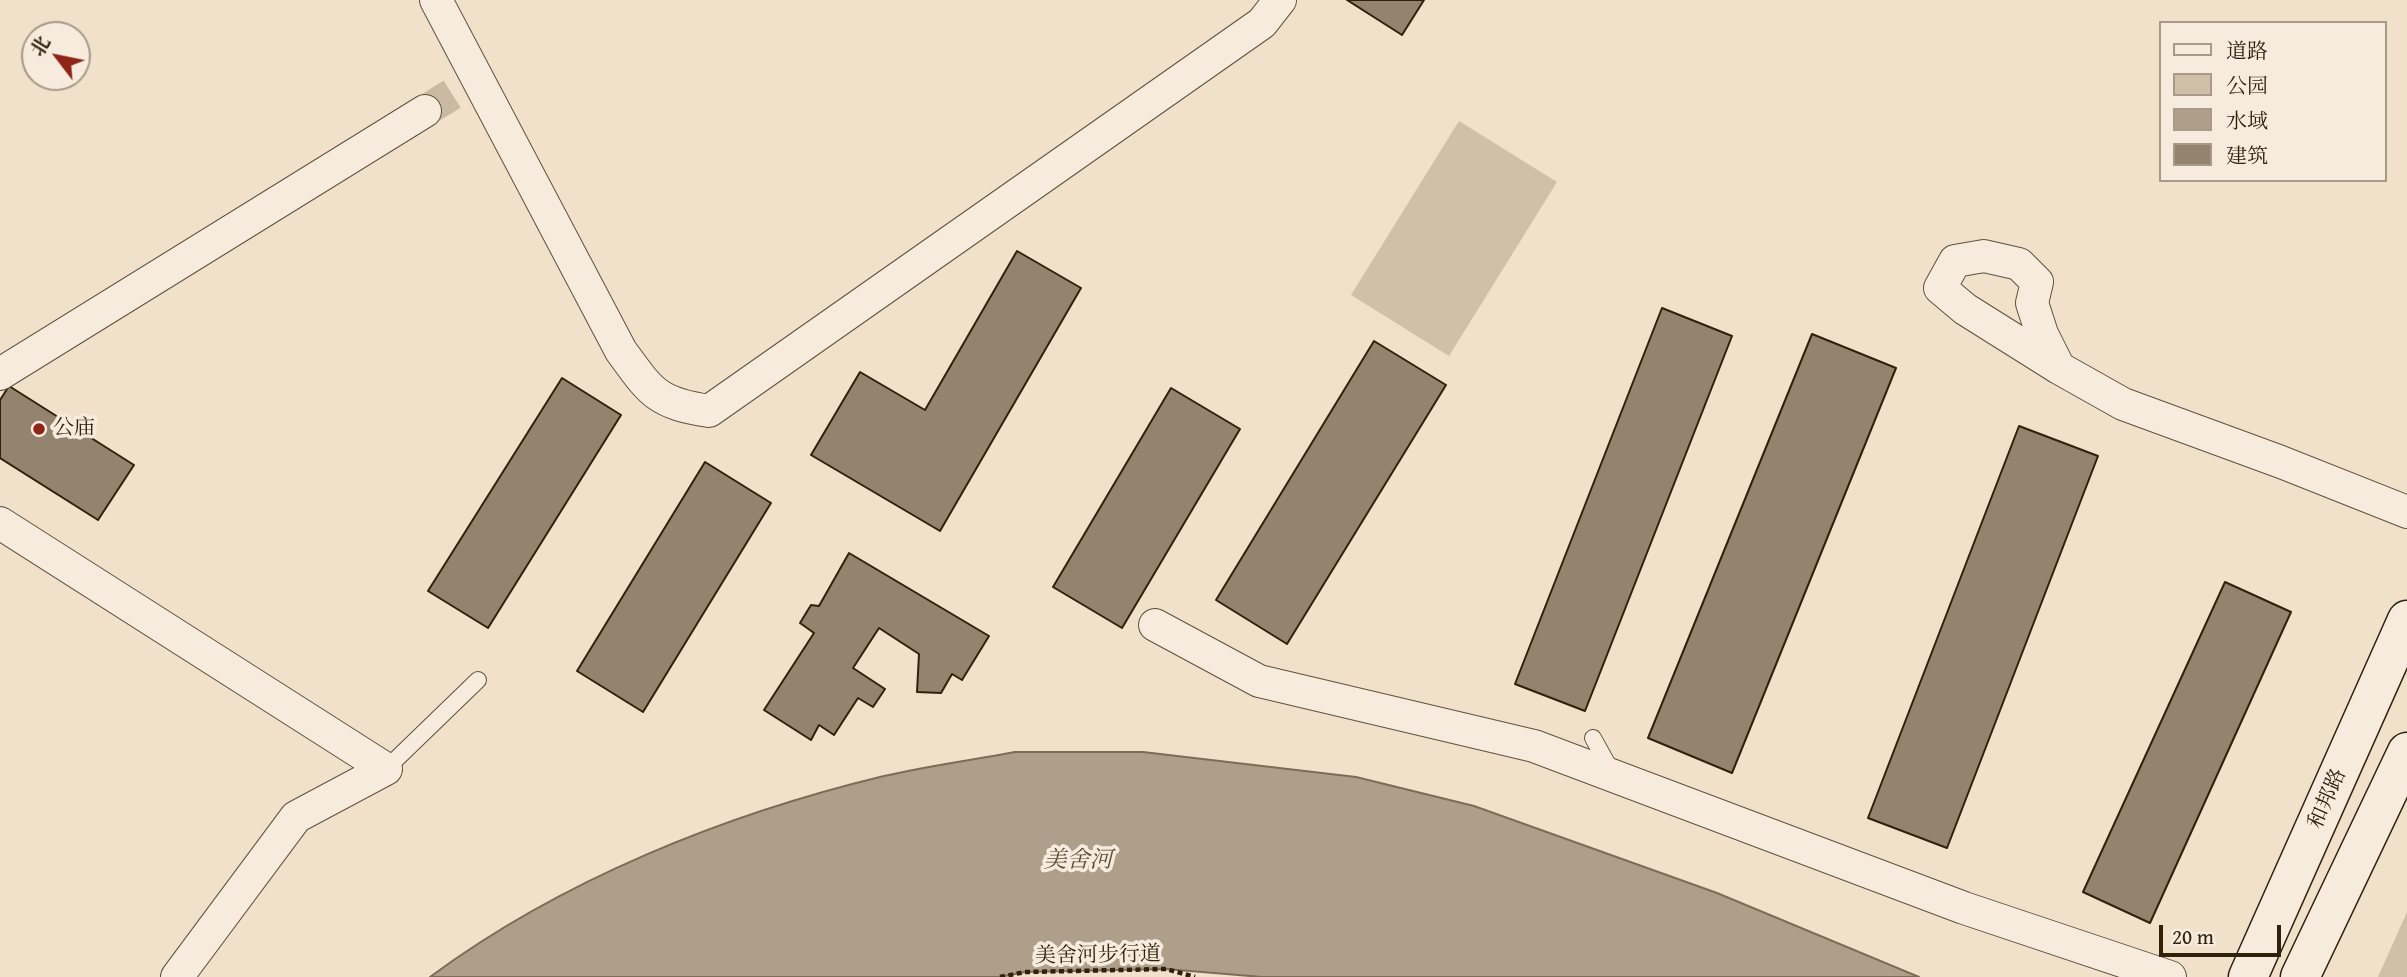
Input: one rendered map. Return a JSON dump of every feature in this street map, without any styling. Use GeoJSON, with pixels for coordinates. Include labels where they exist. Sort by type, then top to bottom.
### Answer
{"type":"FeatureCollection","features":[{"type":"Feature","properties":{"kind":"street"},"geometry":{"type":"LineString","coordinates":[[436,0],[621,351],[648,389],[678,406],[709,411],[1262,23],[1280,0]]}},
{"type":"Feature","properties":{"kind":"street"},"geometry":{"type":"LineString","coordinates":[[0,374],[425,111]]}},
{"type":"Feature","properties":{"kind":"street"},"geometry":{"type":"LineString","coordinates":[[2059,368],[2123,404],[2407,512]]}},
{"type":"Feature","properties":{"kind":"street"},"geometry":{"type":"LineString","coordinates":[[0,523],[386,769],[296,817],[177,977]]}},
{"type":"Feature","properties":{"kind":"street","name":"和邦路"},"geometry":{"type":"LineString","coordinates":[[2248,977],[2407,620]]}},
{"type":"Feature","properties":{"kind":"street"},"geometry":{"type":"LineString","coordinates":[[1155,625],[1259,681],[1534,746],[1964,908],[2170,977]]}},
{"type":"Feature","properties":{"kind":"street"},"geometry":{"type":"LineString","coordinates":[[2300,977],[2407,752]]}},
{"type":"Feature","properties":{"kind":"lane"},"geometry":{"type":"LineString","coordinates":[[386,769],[478,680]]}},
{"type":"Feature","properties":{"kind":"lane"},"geometry":{"type":"LineString","coordinates":[[1593,738],[1614,776]]}},
{"type":"Feature","properties":{"kind":"path","name":"美舍河步行道"},"geometry":{"type":"LineString","coordinates":[[1000,977],[1025,972],[1166,969],[1195,977]]}},
{"type":"Feature","properties":{"kind":"green space"},"geometry":{"type":"Polygon","coordinates":[[[1459,121],[1557,182],[1449,356],[1351,295],[1459,121]]]}},
{"type":"Feature","properties":{"kind":"green space"},"geometry":{"type":"Polygon","coordinates":[[[2407,912],[2407,977],[2378,977],[2407,912]]]}},
{"type":"Feature","properties":{"kind":"water","name":"美舍河"},"geometry":{"type":"Polygon","coordinates":[[[1015,752],[1143,752],[1356,777],[1474,806],[1717,893],[1919,977],[1262,977],[1166,969],[1025,972],[1000,977],[430,977],[534,910],[647,854],[705,831],[765,810],[884,776],[1015,752]]]}},
{"type":"Feature","properties":{"kind":"building"},"geometry":{"type":"Polygon","coordinates":[[[1347,0],[1424,0],[1402,35],[1347,0]]]}},
{"type":"Feature","properties":{"kind":"building"},"geometry":{"type":"Polygon","coordinates":[[[1017,251],[1081,288],[940,531],[811,455],[860,372],[925,410],[1017,251]]]}},
{"type":"Feature","properties":{"kind":"building"},"geometry":{"type":"Polygon","coordinates":[[[1662,308],[1732,336],[1585,711],[1515,684],[1662,308]]]}},
{"type":"Feature","properties":{"kind":"building"},"geometry":{"type":"Polygon","coordinates":[[[1812,334],[1896,368],[1732,773],[1648,738],[1812,334]]]}},
{"type":"Feature","properties":{"kind":"building"},"geometry":{"type":"Polygon","coordinates":[[[1374,341],[1446,385],[1287,644],[1216,600],[1374,341]]]}},
{"type":"Feature","properties":{"kind":"building"},"geometry":{"type":"Polygon","coordinates":[[[562,378],[621,415],[488,628],[428,591],[562,378]]]}},
{"type":"Feature","properties":{"kind":"building","name":"公庙"},"geometry":{"type":"Polygon","coordinates":[[[9,386],[134,465],[98,520],[0,458],[0,400],[9,386]]]}},
{"type":"Feature","properties":{"kind":"building"},"geometry":{"type":"Polygon","coordinates":[[[1171,388],[1240,429],[1122,628],[1053,587],[1171,388]]]}},
{"type":"Feature","properties":{"kind":"building"},"geometry":{"type":"Polygon","coordinates":[[[2019,426],[2098,456],[1947,848],[1868,818],[2019,426]]]}},
{"type":"Feature","properties":{"kind":"building"},"geometry":{"type":"Polygon","coordinates":[[[705,462],[771,503],[643,712],[577,671],[705,462]]]}},
{"type":"Feature","properties":{"kind":"building"},"geometry":{"type":"Polygon","coordinates":[[[849,553],[989,636],[962,680],[952,674],[941,693],[917,692],[919,654],[879,628],[853,668],[885,689],[873,707],[858,698],[834,735],[819,725],[811,740],[764,710],[814,633],[800,623],[811,605],[819,606],[849,553]]]}},
{"type":"Feature","properties":{"kind":"building"},"geometry":{"type":"Polygon","coordinates":[[[2225,582],[2291,612],[2150,923],[2083,892],[2225,582]]]}},
{"type":"Feature","properties":{"kind":"tunnel"},"geometry":{"type":"LineString","coordinates":[[425,111],[478,78]]}},
{"type":"Feature","properties":{"kind":"place","name":"公庙"},"geometry":{"type":"Point","coordinates":[39,429]}}]}
